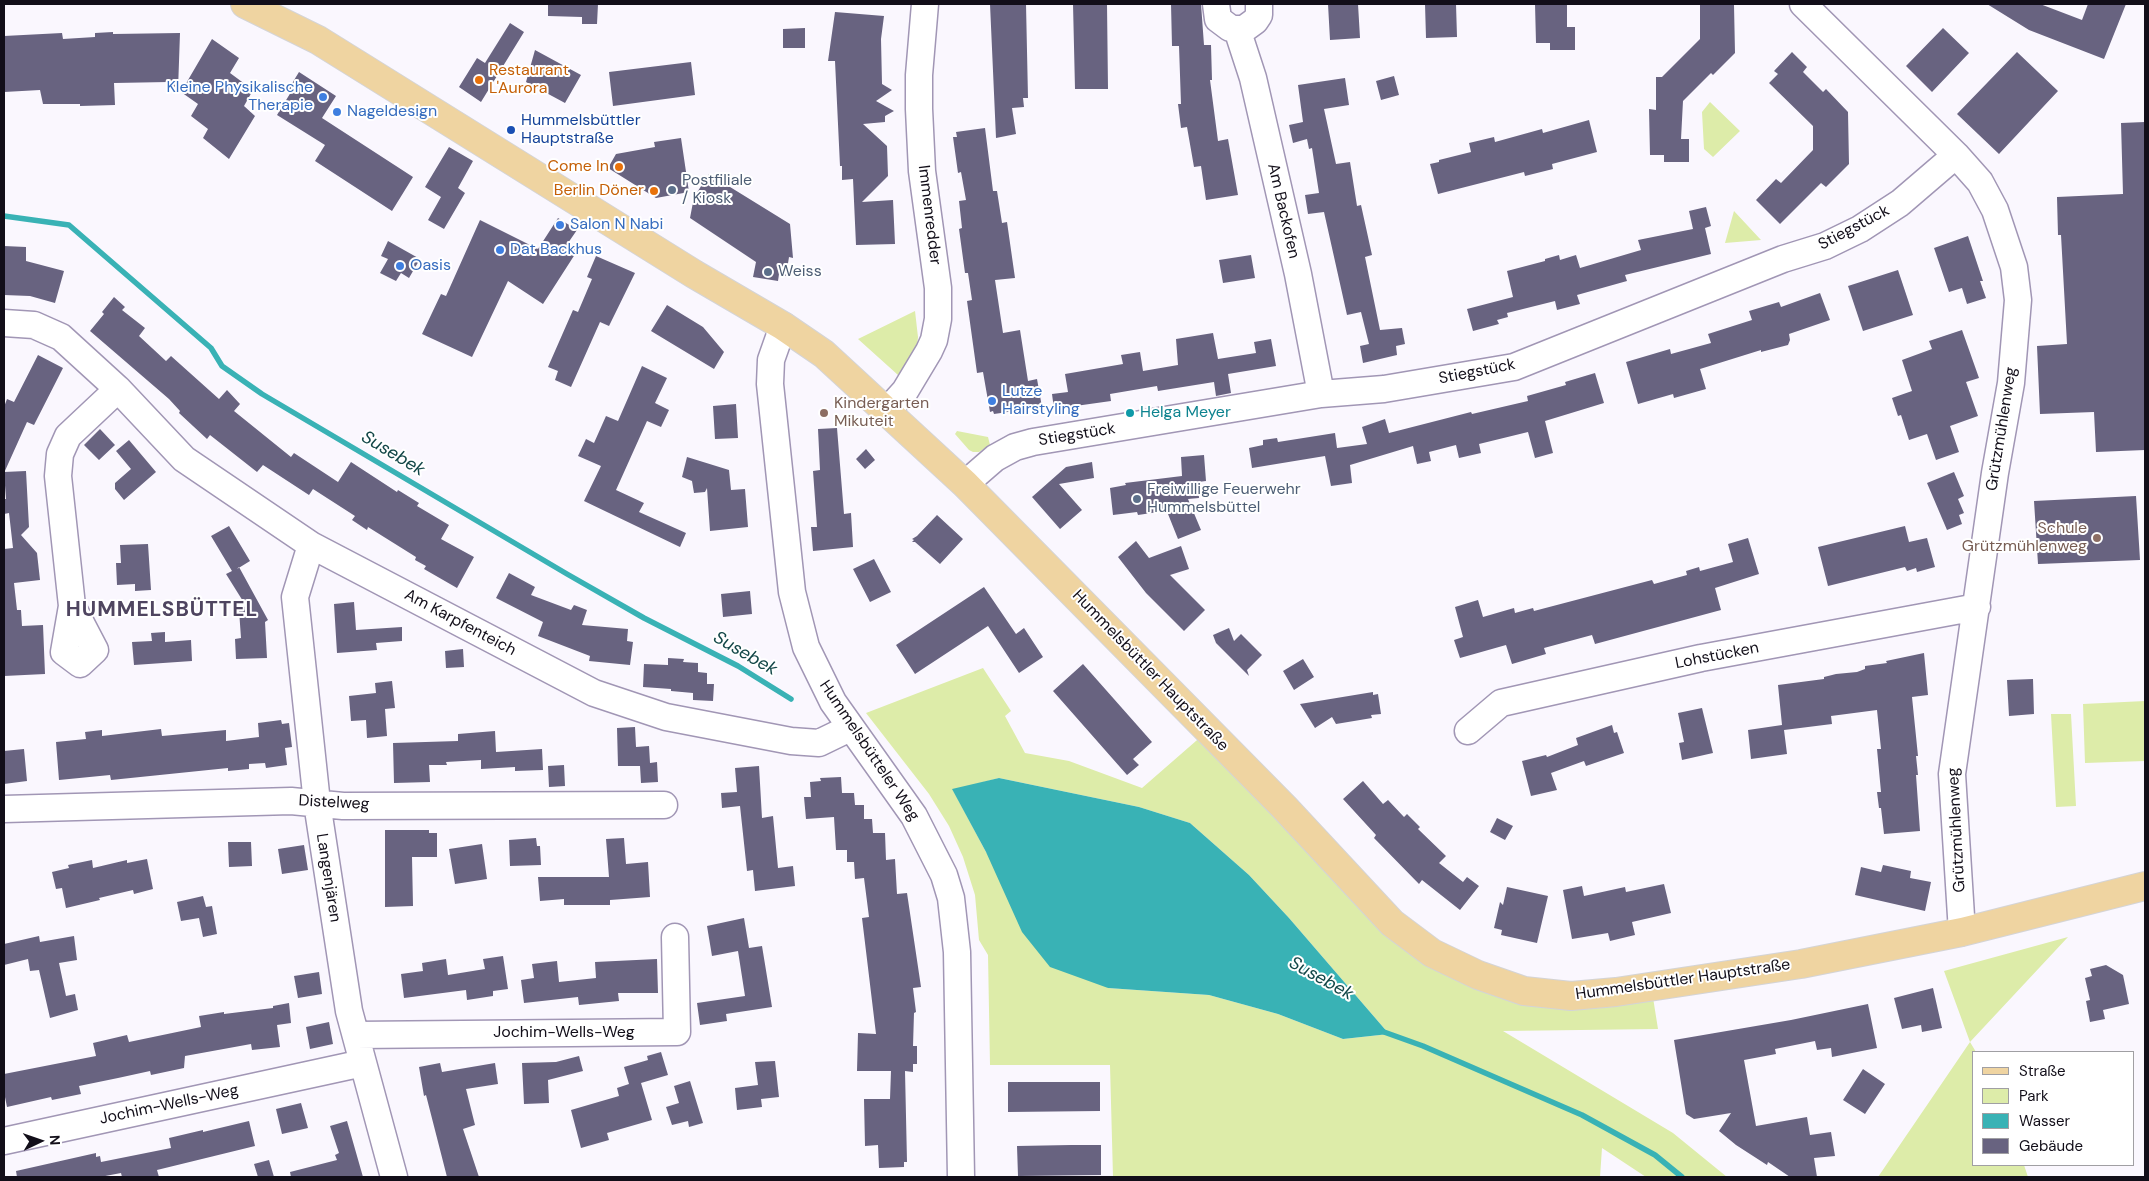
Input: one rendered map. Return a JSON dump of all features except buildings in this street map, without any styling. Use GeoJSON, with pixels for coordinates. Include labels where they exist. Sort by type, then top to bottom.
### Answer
{"type":"FeatureCollection","features":[{"type":"Feature","properties":{"kind":"main road","name":"Hummelsbüttler Hauptstraße"},"geometry":{"type":"LineString","coordinates":[[261,7],[326,45],[694,274],[783,326],[831,360],[965,484],[1284,807],[1392,923],[1432,953],[1478,975],[1524,992],[1571,996],[1616,992],[1801,964],[1962,932],[2145,886]]}},
{"type":"Feature","properties":{"kind":"street","name":"Immenredder"},"geometry":{"type":"LineString","coordinates":[[887,411],[905,391],[929,351],[934,340],[939,313],[938,288],[922,171],[920,132],[919,75],[925,4]]}},
{"type":"Feature","properties":{"kind":"street"},"geometry":{"type":"LineString","coordinates":[[1216,4],[1218,18],[1230,28],[1237,29],[1244,29],[1255,21],[1258,15],[1259,4]]}},
{"type":"Feature","properties":{"kind":"street","name":"Grützmühlenweg"},"geometry":{"type":"LineString","coordinates":[[1803,4],[1956,155],[1980,182],[1995,210],[2014,267],[2018,300],[2011,383],[1994,473],[1977,607],[1952,774],[1962,932]]}},
{"type":"Feature","properties":{"kind":"street","name":"Am Backofen"},"geometry":{"type":"LineString","coordinates":[[1237,29],[1253,78],[1298,274],[1321,394]]}},
{"type":"Feature","properties":{"kind":"street","name":"Stiegstück"},"geometry":{"type":"LineString","coordinates":[[965,484],[995,458],[1015,447],[1033,442],[1321,394],[1384,389],[1514,367],[1783,259],[1824,246],[1860,228],[1900,203],[1956,155]]}},
{"type":"Feature","properties":{"kind":"street","name":"Am Karpfenteich"},"geometry":{"type":"LineString","coordinates":[[4,323],[34,326],[61,337],[118,389],[184,459],[311,545],[594,693],[666,716],[790,741],[820,743],[850,728]]}},
{"type":"Feature","properties":{"kind":"street","name":"Hummelsbütteler Weg"},"geometry":{"type":"LineString","coordinates":[[783,326],[771,360],[770,384],[792,592],[806,647],[833,702],[914,816],[944,875],[951,898],[957,952],[961,1177]]}},
{"type":"Feature","properties":{"kind":"street"},"geometry":{"type":"LineString","coordinates":[[72,606],[58,476],[60,454],[68,436],[118,389]]}},
{"type":"Feature","properties":{"kind":"street","name":"Langenjären"},"geometry":{"type":"LineString","coordinates":[[311,545],[295,597],[317,803],[349,1011],[394,1177]]}},
{"type":"Feature","properties":{"kind":"street","name":"Lohstücken"},"geometry":{"type":"LineString","coordinates":[[1468,731],[1501,703],[1701,658],[1977,607]]}},
{"type":"Feature","properties":{"kind":"street","name":"Distelweg"},"geometry":{"type":"LineString","coordinates":[[4,809],[291,801],[343,806],[664,805]]}},
{"type":"Feature","properties":{"kind":"street","name":"Jochim-Wells-Weg"},"geometry":{"type":"LineString","coordinates":[[356,1035],[676,1032],[675,937]]}},
{"type":"Feature","properties":{"kind":"street","name":"Jochim-Wells-Weg"},"geometry":{"type":"LineString","coordinates":[[4,1141],[364,1063]]}},
{"type":"Feature","properties":{"kind":"green space"},"geometry":{"type":"Polygon","coordinates":[[[1710,102],[1740,131],[1713,157],[1704,149],[1702,112],[1710,102]]]}},
{"type":"Feature","properties":{"kind":"green space"},"geometry":{"type":"Polygon","coordinates":[[[1734,211],[1761,240],[1725,243],[1734,211]]]}},
{"type":"Feature","properties":{"kind":"green space"},"geometry":{"type":"Polygon","coordinates":[[[915,311],[918,337],[917,347],[898,375],[858,339],[915,311]]]}},
{"type":"Feature","properties":{"kind":"green space"},"geometry":{"type":"Polygon","coordinates":[[[957,431],[988,437],[990,445],[979,452],[973,452],[955,434],[957,431]]]}},
{"type":"Feature","properties":{"kind":"green space"},"geometry":{"type":"Polygon","coordinates":[[[983,668],[1011,711],[1005,716],[1025,753],[1069,761],[1142,788],[1204,734],[1431,956],[1524,995],[1651,985],[1658,1029],[1503,1031],[1673,1133],[1727,1177],[1646,1177],[1602,1148],[1600,1177],[1113,1177],[1110,1065],[990,1065],[988,955],[979,940],[975,895],[963,857],[949,826],[929,794],[866,713],[983,668]],[[999,778],[953,790],[986,852],[1108,988],[1209,995],[1278,1014],[1343,1039],[1389,1034],[1289,918],[1249,875],[1190,823],[1139,807],[999,778]]]}},
{"type":"Feature","properties":{"kind":"green space"},"geometry":{"type":"Polygon","coordinates":[[[2145,701],[2145,761],[2085,763],[2083,704],[2145,701]]]}},
{"type":"Feature","properties":{"kind":"green space"},"geometry":{"type":"Polygon","coordinates":[[[2051,714],[2071,714],[2076,806],[2056,807],[2051,714]]]}},
{"type":"Feature","properties":{"kind":"green space"},"geometry":{"type":"Polygon","coordinates":[[[2068,937],[1970,1042],[1944,971],[2068,937]]]}},
{"type":"Feature","properties":{"kind":"green space"},"geometry":{"type":"Polygon","coordinates":[[[1970,1042],[1975,1051],[1972,1051],[1972,1166],[2024,1166],[2028,1177],[1878,1177],[1970,1042]]]}},
{"type":"Feature","properties":{"kind":"water"},"geometry":{"type":"Polygon","coordinates":[[[999,778],[1139,807],[1190,823],[1249,875],[1289,918],[1389,1034],[1343,1039],[1278,1014],[1209,995],[1108,988],[1050,967],[1022,932],[986,852],[952,789],[999,778]]]}},
{"type":"Feature","properties":{"kind":"waterway","name":"Susebek"},"geometry":{"type":"LineString","coordinates":[[4,216],[69,225],[211,348],[222,366],[262,394],[567,574],[644,618],[738,666],[791,699]]}},
{"type":"Feature","properties":{"kind":"waterway","name":"Susebek"},"geometry":{"type":"LineString","coordinates":[[1384,1032],[1423,1046],[1582,1115],[1655,1155],[1682,1177]]}},
{"type":"Feature","properties":{"kind":"place","name":"Restaurant L'Aurora"},"geometry":{"type":"Point","coordinates":[479,80]}},
{"type":"Feature","properties":{"kind":"place","name":"Kleine Physikalische Therapie"},"geometry":{"type":"Point","coordinates":[323,97]}},
{"type":"Feature","properties":{"kind":"place","name":"Nageldesign"},"geometry":{"type":"Point","coordinates":[337,112]}},
{"type":"Feature","properties":{"kind":"place","name":"Hummelsbüttler Hauptstraße"},"geometry":{"type":"Point","coordinates":[511,130]}},
{"type":"Feature","properties":{"kind":"place","name":"Come In"},"geometry":{"type":"Point","coordinates":[619,167]}},
{"type":"Feature","properties":{"kind":"place","name":"Postfiliale / Kiosk"},"geometry":{"type":"Point","coordinates":[672,190]}},
{"type":"Feature","properties":{"kind":"place","name":"Berlin Döner"},"geometry":{"type":"Point","coordinates":[654,191]}},
{"type":"Feature","properties":{"kind":"place","name":"Salon N Nabi"},"geometry":{"type":"Point","coordinates":[560,225]}},
{"type":"Feature","properties":{"kind":"place","name":"Dat Backhus"},"geometry":{"type":"Point","coordinates":[500,250]}},
{"type":"Feature","properties":{"kind":"place","name":"Oasis"},"geometry":{"type":"Point","coordinates":[400,266]}},
{"type":"Feature","properties":{"kind":"place","name":"Weiss"},"geometry":{"type":"Point","coordinates":[768,272]}},
{"type":"Feature","properties":{"kind":"place","name":"Lutze Hairstyling"},"geometry":{"type":"Point","coordinates":[992,401]}},
{"type":"Feature","properties":{"kind":"place","name":"Kindergarten Mikuteit"},"geometry":{"type":"Point","coordinates":[824,413]}},
{"type":"Feature","properties":{"kind":"place","name":"Helga Meyer"},"geometry":{"type":"Point","coordinates":[1130,413]}},
{"type":"Feature","properties":{"kind":"place","name":"Freiwillige Feuerwehr Hummelsbüttel"},"geometry":{"type":"Point","coordinates":[1137,499]}},
{"type":"Feature","properties":{"kind":"place","name":"Schule Grützmühlenweg"},"geometry":{"type":"Point","coordinates":[2097,538]}},
{"type":"Feature","properties":{"kind":"district","name":"HUMMELSBÜTTEL"},"geometry":{"type":"Point","coordinates":[162,610]}}]}
